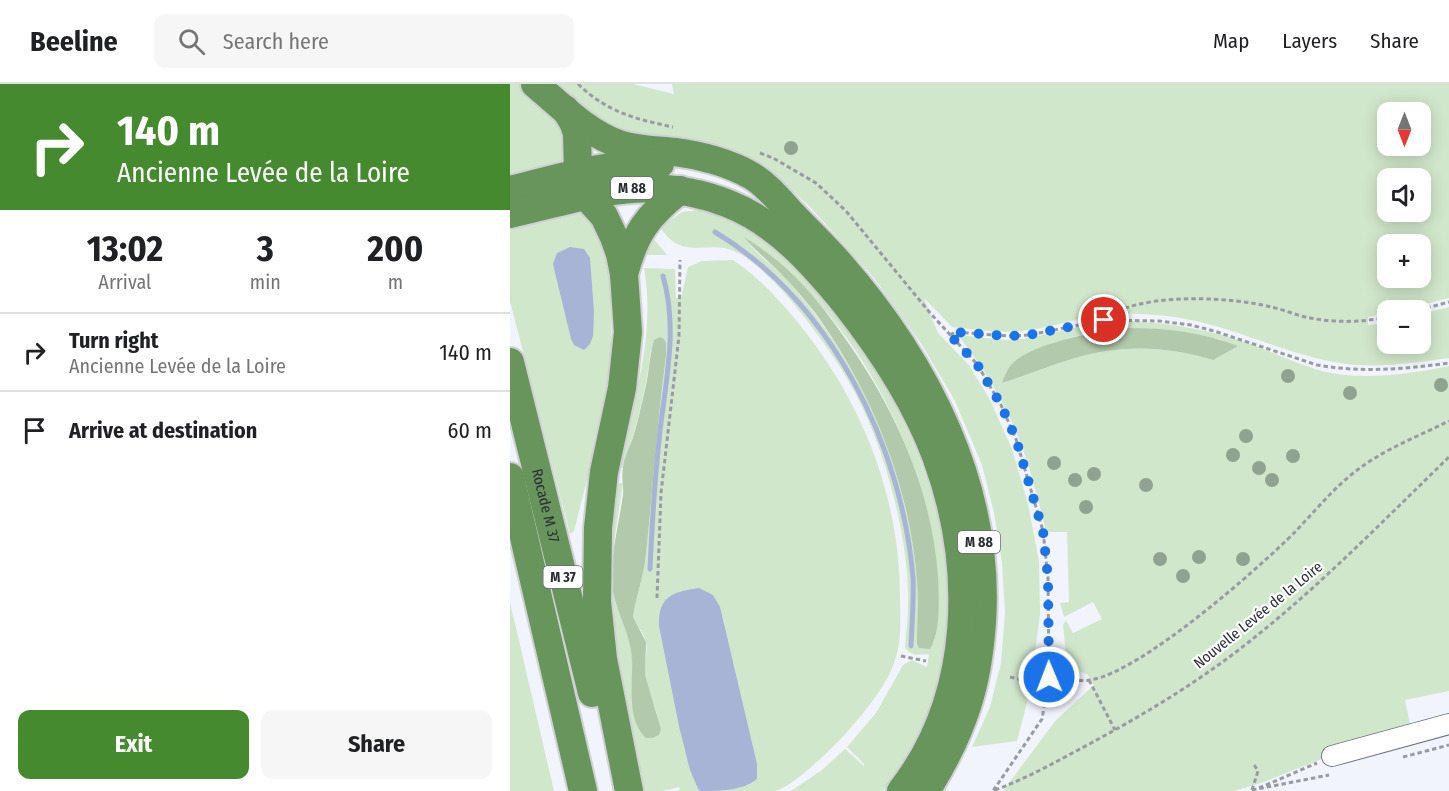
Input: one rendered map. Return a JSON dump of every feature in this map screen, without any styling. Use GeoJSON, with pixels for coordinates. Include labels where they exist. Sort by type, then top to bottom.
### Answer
{"type":"FeatureCollection","features":[{"type":"Feature","properties":{"kind":"highway"},"geometry":{"type":"LineString","coordinates":[[535,84],[592,130],[617,143],[635,148],[692,155],[751,175],[792,214]]}},
{"type":"Feature","properties":{"kind":"highway"},"geometry":{"type":"LineString","coordinates":[[564,109],[577,133],[581,185],[604,216],[620,254],[624,274],[628,332],[622,388],[604,472],[598,528],[597,602],[603,659],[629,791]]}},
{"type":"Feature","properties":{"kind":"highway","name":"M 88"},"geometry":{"type":"LineString","coordinates":[[510,214],[625,165],[658,164],[686,167],[716,174],[762,194],[792,214],[824,246],[868,298],[906,352],[952,442],[973,507],[979,539],[983,583],[981,639],[976,673],[956,736],[926,791]]}},
{"type":"Feature","properties":{"kind":"highway","name":"M 88"},"geometry":{"type":"LineString","coordinates":[[510,190],[581,185],[646,187],[680,190],[742,209],[785,238],[809,261],[852,312],[890,366],[922,423],[935,455],[955,519],[960,552],[963,617],[953,685],[943,715],[919,766],[901,791]]}},
{"type":"Feature","properties":{"kind":"highway"},"geometry":{"type":"LineString","coordinates":[[624,274],[629,256],[648,218],[680,190]]}},
{"type":"Feature","properties":{"kind":"highway","name":"Rocade M 37"},"geometry":{"type":"LineString","coordinates":[[510,362],[616,791]]}},
{"type":"Feature","properties":{"kind":"highway","name":"Rocade M 37"},"geometry":{"type":"LineString","coordinates":[[510,477],[583,791]]}},
{"type":"Feature","properties":{"kind":"highway"},"geometry":{"type":"LineString","coordinates":[[510,532],[527,601],[542,615]]}},
{"type":"Feature","properties":{"kind":"street"},"geometry":{"type":"LineString","coordinates":[[1332,756],[1449,724]]}},
{"type":"Feature","properties":{"kind":"path"},"geometry":{"type":"LineString","coordinates":[[657,598],[661,493],[679,336],[680,260]]}},
{"type":"Feature","properties":{"kind":"path"},"geometry":{"type":"LineString","coordinates":[[1104,320],[1122,309],[1172,300],[1233,301],[1269,306],[1303,317],[1327,321],[1377,319]]}},
{"type":"Feature","properties":{"kind":"path"},"geometry":{"type":"LineString","coordinates":[[1431,307],[1449,302]]}},
{"type":"Feature","properties":{"kind":"path"},"geometry":{"type":"LineString","coordinates":[[993,791],[1042,718],[1049,677],[1048,578],[1043,531],[1016,439],[1001,405],[977,364],[950,335],[955,332],[1008,336],[1029,335],[1104,320],[1122,319],[1191,325],[1317,365],[1338,369],[1386,371],[1449,363]]}},
{"type":"Feature","properties":{"kind":"path"},"geometry":{"type":"LineString","coordinates":[[1049,677],[1089,680],[1105,676],[1134,661],[1178,632],[1256,568],[1359,468],[1449,421]]}},
{"type":"Feature","properties":{"kind":"path","name":"Nouvelle Levée de la Loire"},"geometry":{"type":"LineString","coordinates":[[993,791],[1020,781],[1116,730],[1191,685],[1245,645],[1318,583],[1449,458]]}},
{"type":"Feature","properties":{"kind":"path"},"geometry":{"type":"LineString","coordinates":[[901,656],[926,661]]}},
{"type":"Feature","properties":{"kind":"path"},"geometry":{"type":"LineString","coordinates":[[1010,677],[1047,686]]}},
{"type":"Feature","properties":{"kind":"path"},"geometry":{"type":"LineString","coordinates":[[1089,680],[1116,730]]}},
{"type":"Feature","properties":{"kind":"path"},"geometry":{"type":"LineString","coordinates":[[1250,791],[1332,756]]}},
{"type":"Feature","properties":{"kind":"path"},"geometry":{"type":"LineString","coordinates":[[1250,791],[1258,771],[1252,763]]}},
{"type":"Feature","properties":{"kind":"green space"},"geometry":{"type":"Polygon","coordinates":[[[510,84],[522,84],[564,127],[565,161],[510,175],[510,84]]]}},
{"type":"Feature","properties":{"kind":"green space"},"geometry":{"type":"Polygon","coordinates":[[[553,84],[633,84],[674,94],[672,84],[1449,84],[1449,298],[1431,302],[1431,300],[1377,300],[1377,315],[1368,317],[1368,325],[1377,324],[1377,354],[1431,354],[1431,312],[1449,307],[1449,358],[1381,365],[1340,363],[1294,352],[1203,323],[1142,314],[1101,315],[1019,331],[1000,332],[952,327],[924,298],[938,333],[968,364],[989,398],[1012,449],[1028,504],[1039,561],[1040,614],[1030,691],[1017,741],[972,747],[990,707],[1001,663],[1005,613],[1002,562],[994,513],[982,465],[955,401],[922,345],[874,278],[809,206],[781,180],[743,160],[618,134],[553,84]]]}},
{"type":"Feature","properties":{"kind":"green space"},"geometry":{"type":"Polygon","coordinates":[[[585,205],[599,219],[609,265],[612,360],[604,413],[574,531],[570,534],[510,301],[510,226],[585,205]]]}},
{"type":"Feature","properties":{"kind":"green space"},"geometry":{"type":"Polygon","coordinates":[[[706,209],[741,223],[773,246],[801,273],[866,355],[900,414],[926,476],[943,540],[949,605],[942,670],[921,732],[883,791],[791,791],[822,770],[845,749],[864,766],[847,747],[876,713],[903,665],[912,660],[927,667],[929,654],[913,654],[905,647],[908,583],[902,533],[882,456],[864,411],[847,379],[799,310],[755,264],[733,250],[689,247],[679,245],[669,239],[660,227],[682,212],[706,209]],[[746,239],[784,277],[820,321],[852,369],[873,410],[897,477],[913,545],[921,597],[934,643],[938,595],[929,520],[916,473],[898,427],[875,382],[848,340],[817,301],[783,267],[746,239]]]}},
{"type":"Feature","properties":{"kind":"green space"},"geometry":{"type":"Polygon","coordinates":[[[652,237],[667,255],[644,255],[652,237]]]}},
{"type":"Feature","properties":{"kind":"green space"},"geometry":{"type":"Polygon","coordinates":[[[744,237],[783,266],[821,306],[866,370],[897,426],[920,484],[934,545],[939,594],[936,633],[930,649],[919,648],[917,644],[918,604],[913,544],[896,474],[870,407],[836,344],[816,314],[744,237]]]}},
{"type":"Feature","properties":{"kind":"green space"},"geometry":{"type":"Polygon","coordinates":[[[733,260],[773,294],[795,319],[839,381],[857,414],[884,484],[893,521],[900,597],[899,645],[887,679],[875,698],[824,756],[783,788],[775,791],[675,791],[680,790],[679,787],[663,791],[638,791],[612,667],[610,517],[614,483],[623,483],[612,556],[616,604],[629,640],[632,676],[659,735],[659,722],[645,676],[647,651],[645,640],[633,618],[645,562],[666,356],[651,350],[632,439],[623,468],[617,467],[636,393],[645,344],[647,293],[644,268],[675,269],[676,298],[681,298],[688,267],[702,261],[733,260]]]}},
{"type":"Feature","properties":{"kind":"green space"},"geometry":{"type":"Polygon","coordinates":[[[1129,321],[1188,327],[1231,337],[1307,366],[1345,375],[1397,374],[1449,366],[1449,691],[1405,700],[1411,728],[1327,746],[1329,756],[1264,782],[1234,791],[1003,791],[1056,720],[1094,685],[1087,674],[1078,671],[1071,664],[1066,654],[1063,625],[1066,620],[1073,633],[1102,619],[1093,602],[1064,617],[1060,603],[1069,602],[1067,532],[1046,532],[1024,452],[1004,405],[976,359],[958,335],[1005,340],[1023,339],[1083,326],[1129,321]],[[1140,328],[1081,335],[1045,345],[1016,360],[1007,370],[1003,383],[1072,359],[1125,349],[1178,352],[1213,360],[1222,340],[1175,331],[1140,328]]]}},
{"type":"Feature","properties":{"kind":"green space"},"geometry":{"type":"Polygon","coordinates":[[[1128,328],[1184,332],[1211,337],[1238,346],[1213,360],[1160,350],[1108,351],[1072,359],[1002,383],[1011,365],[1036,349],[1084,335],[1128,328]]]}},
{"type":"Feature","properties":{"kind":"green space"},"geometry":{"type":"Polygon","coordinates":[[[660,337],[666,343],[666,356],[645,562],[633,617],[646,642],[645,675],[661,729],[659,735],[646,738],[633,712],[631,650],[615,601],[612,570],[623,495],[624,464],[646,387],[654,340],[660,337]]]}},
{"type":"Feature","properties":{"kind":"green space"},"geometry":{"type":"Polygon","coordinates":[[[510,602],[554,791],[510,791],[510,602]]]}},
{"type":"Feature","properties":{"kind":"water"},"geometry":{"type":"Polygon","coordinates":[[[570,247],[584,249],[590,258],[594,312],[593,336],[590,344],[584,350],[574,345],[571,339],[553,264],[557,253],[570,247]]]}},
{"type":"Feature","properties":{"kind":"water"},"geometry":{"type":"Polygon","coordinates":[[[699,588],[713,595],[720,607],[757,764],[757,779],[745,786],[730,790],[699,791],[690,770],[679,726],[659,626],[661,608],[669,597],[682,591],[699,588]]]}},
{"type":"Feature","properties":{"kind":"waterway"},"geometry":{"type":"LineString","coordinates":[[715,232],[756,262],[793,297],[826,337],[853,381],[876,429],[894,478],[906,528],[913,578],[911,646]]}},
{"type":"Feature","properties":{"kind":"waterway"},"geometry":{"type":"LineString","coordinates":[[650,569],[670,334],[670,315],[663,276]]}},
{"type":"Feature","properties":{"kind":"route"},"geometry":{"type":"LineString","coordinates":[[1049,677],[1048,578],[1043,531],[1016,439],[1001,405],[977,364],[950,335],[955,332],[1008,336],[1029,335],[1104,320]]}}]}
